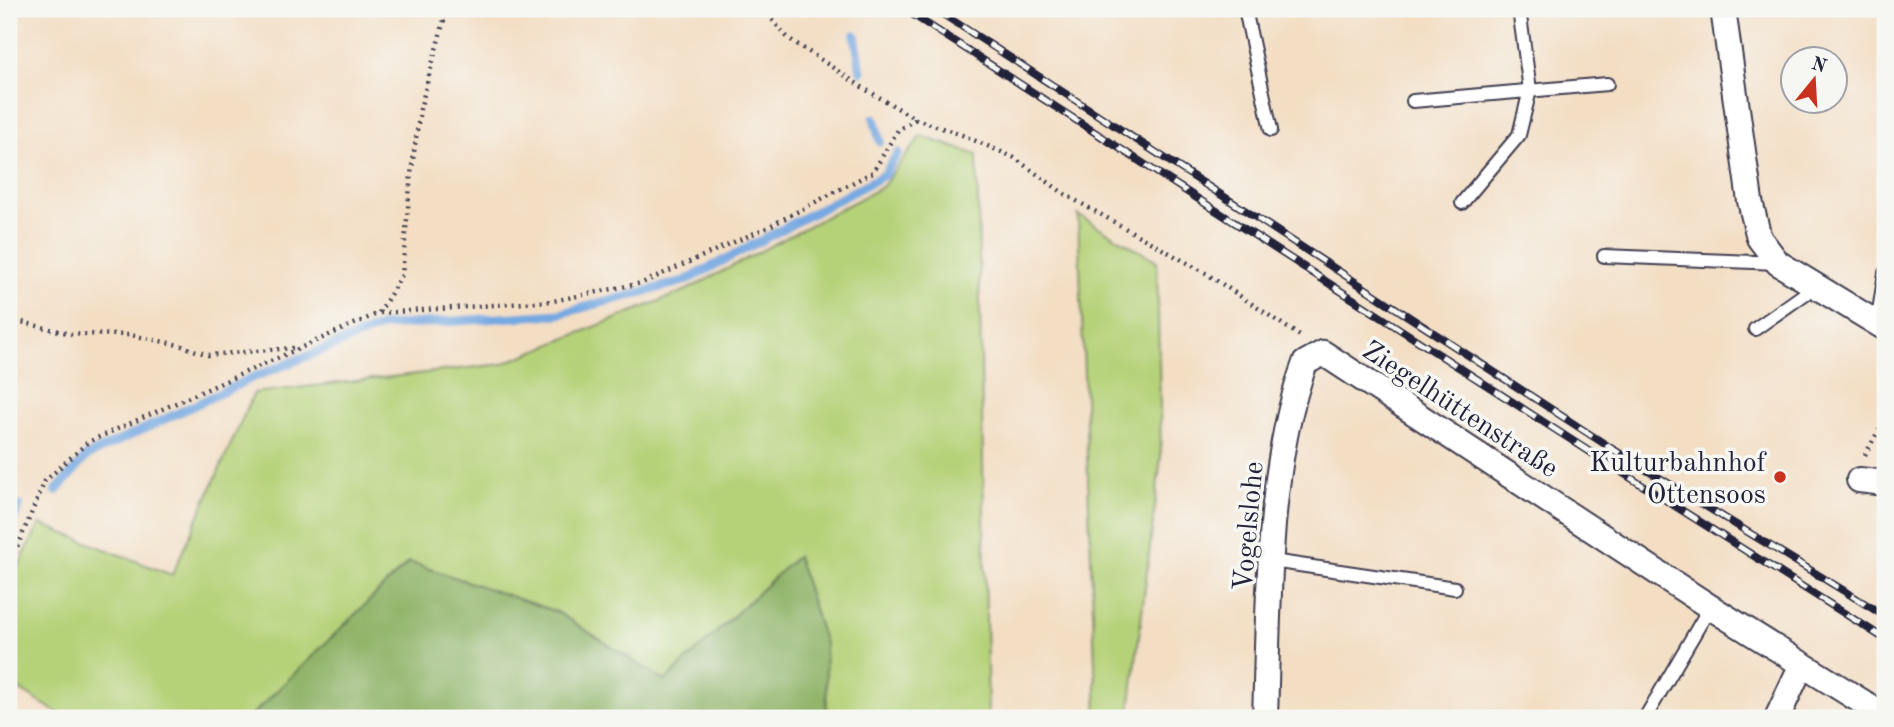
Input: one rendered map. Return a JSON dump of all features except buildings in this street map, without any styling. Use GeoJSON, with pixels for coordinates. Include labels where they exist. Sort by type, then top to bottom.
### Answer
{"type":"FeatureCollection","features":[{"type":"Feature","properties":{"kind":"street"},"geometry":{"type":"LineString","coordinates":[[1723,9],[1750,201],[1759,238],[1778,263],[1881,326]]}},
{"type":"Feature","properties":{"kind":"street","name":"Vogelslohe"},"geometry":{"type":"LineString","coordinates":[[1265,718],[1273,520],[1291,401],[1305,363],[1323,353]]}},
{"type":"Feature","properties":{"kind":"street","name":"Ziegelhüttenstraße"},"geometry":{"type":"LineString","coordinates":[[1323,353],[1710,607],[1885,716]]}},
{"type":"Feature","properties":{"kind":"street"},"geometry":{"type":"LineString","coordinates":[[1859,480],[1885,483]]}},
{"type":"Feature","properties":{"kind":"street"},"geometry":{"type":"LineString","coordinates":[[1777,718],[1802,664]]}},
{"type":"Feature","properties":{"kind":"lane"},"geometry":{"type":"LineString","coordinates":[[1245,9],[1271,130]]}},
{"type":"Feature","properties":{"kind":"lane"},"geometry":{"type":"LineString","coordinates":[[1462,203],[1519,135],[1530,90],[1519,9]]}},
{"type":"Feature","properties":{"kind":"lane"},"geometry":{"type":"LineString","coordinates":[[1413,101],[1607,84]]}},
{"type":"Feature","properties":{"kind":"lane"},"geometry":{"type":"LineString","coordinates":[[1604,256],[1778,263]]}},
{"type":"Feature","properties":{"kind":"lane"},"geometry":{"type":"LineString","coordinates":[[1881,326],[1885,273]]}},
{"type":"Feature","properties":{"kind":"lane"},"geometry":{"type":"LineString","coordinates":[[1755,329],[1816,286]]}},
{"type":"Feature","properties":{"kind":"lane"},"geometry":{"type":"LineString","coordinates":[[1272,561],[1455,588]]}},
{"type":"Feature","properties":{"kind":"lane"},"geometry":{"type":"LineString","coordinates":[[1645,718],[1710,607]]}},
{"type":"Feature","properties":{"kind":"path"},"geometry":{"type":"LineString","coordinates":[[379,313],[402,275],[420,109],[447,9]]}},
{"type":"Feature","properties":{"kind":"path"},"geometry":{"type":"LineString","coordinates":[[763,9],[789,38],[866,89],[916,119],[1013,157],[1066,195],[1207,274],[1280,322]]}},
{"type":"Feature","properties":{"kind":"path"},"geometry":{"type":"LineString","coordinates":[[9,566],[45,481],[88,442],[379,313],[553,301],[642,283],[768,227],[873,172],[898,130],[916,119]]}},
{"type":"Feature","properties":{"kind":"path"},"geometry":{"type":"LineString","coordinates":[[9,319],[71,334],[131,335],[179,345],[208,355],[301,347]]}},
{"type":"Feature","properties":{"kind":"path"},"geometry":{"type":"LineString","coordinates":[[1859,480],[1866,453],[1885,419]]}},
{"type":"Feature","properties":{"kind":"green space"},"geometry":{"type":"Polygon","coordinates":[[[921,136],[977,155],[988,718],[827,718],[825,644],[797,556],[665,681],[557,612],[409,562],[249,718],[66,718],[9,683],[9,584],[40,524],[172,575],[254,393],[502,364],[687,290],[882,187],[921,136]]]}},
{"type":"Feature","properties":{"kind":"green space"},"geometry":{"type":"Polygon","coordinates":[[[1078,215],[1157,261],[1161,457],[1129,718],[1097,718],[1078,215]]]}},
{"type":"Feature","properties":{"kind":"green space"},"geometry":{"type":"Polygon","coordinates":[[[797,556],[825,644],[827,718],[249,718],[409,562],[557,612],[665,681],[797,556]]]}},
{"type":"Feature","properties":{"kind":"waterway"},"geometry":{"type":"LineString","coordinates":[[855,35],[861,71]]}},
{"type":"Feature","properties":{"kind":"waterway"},"geometry":{"type":"LineString","coordinates":[[874,118],[880,141]]}},
{"type":"Feature","properties":{"kind":"waterway"},"geometry":{"type":"LineString","coordinates":[[56,491],[87,456],[254,377],[383,326],[559,314],[685,281],[884,175],[898,153]]}},
{"type":"Feature","properties":{"kind":"waterway"},"geometry":{"type":"LineString","coordinates":[[9,529],[19,506]]}},
{"type":"Feature","properties":{"kind":"railway"},"geometry":{"type":"LineString","coordinates":[[904,9],[1885,639]]}},
{"type":"Feature","properties":{"kind":"railway"},"geometry":{"type":"LineString","coordinates":[[935,9],[1614,450],[1885,616]]}},
{"type":"Feature","properties":{"kind":"place","name":"Kulturbahnhof Ottensoos"},"geometry":{"type":"Point","coordinates":[1780,477]}}]}
